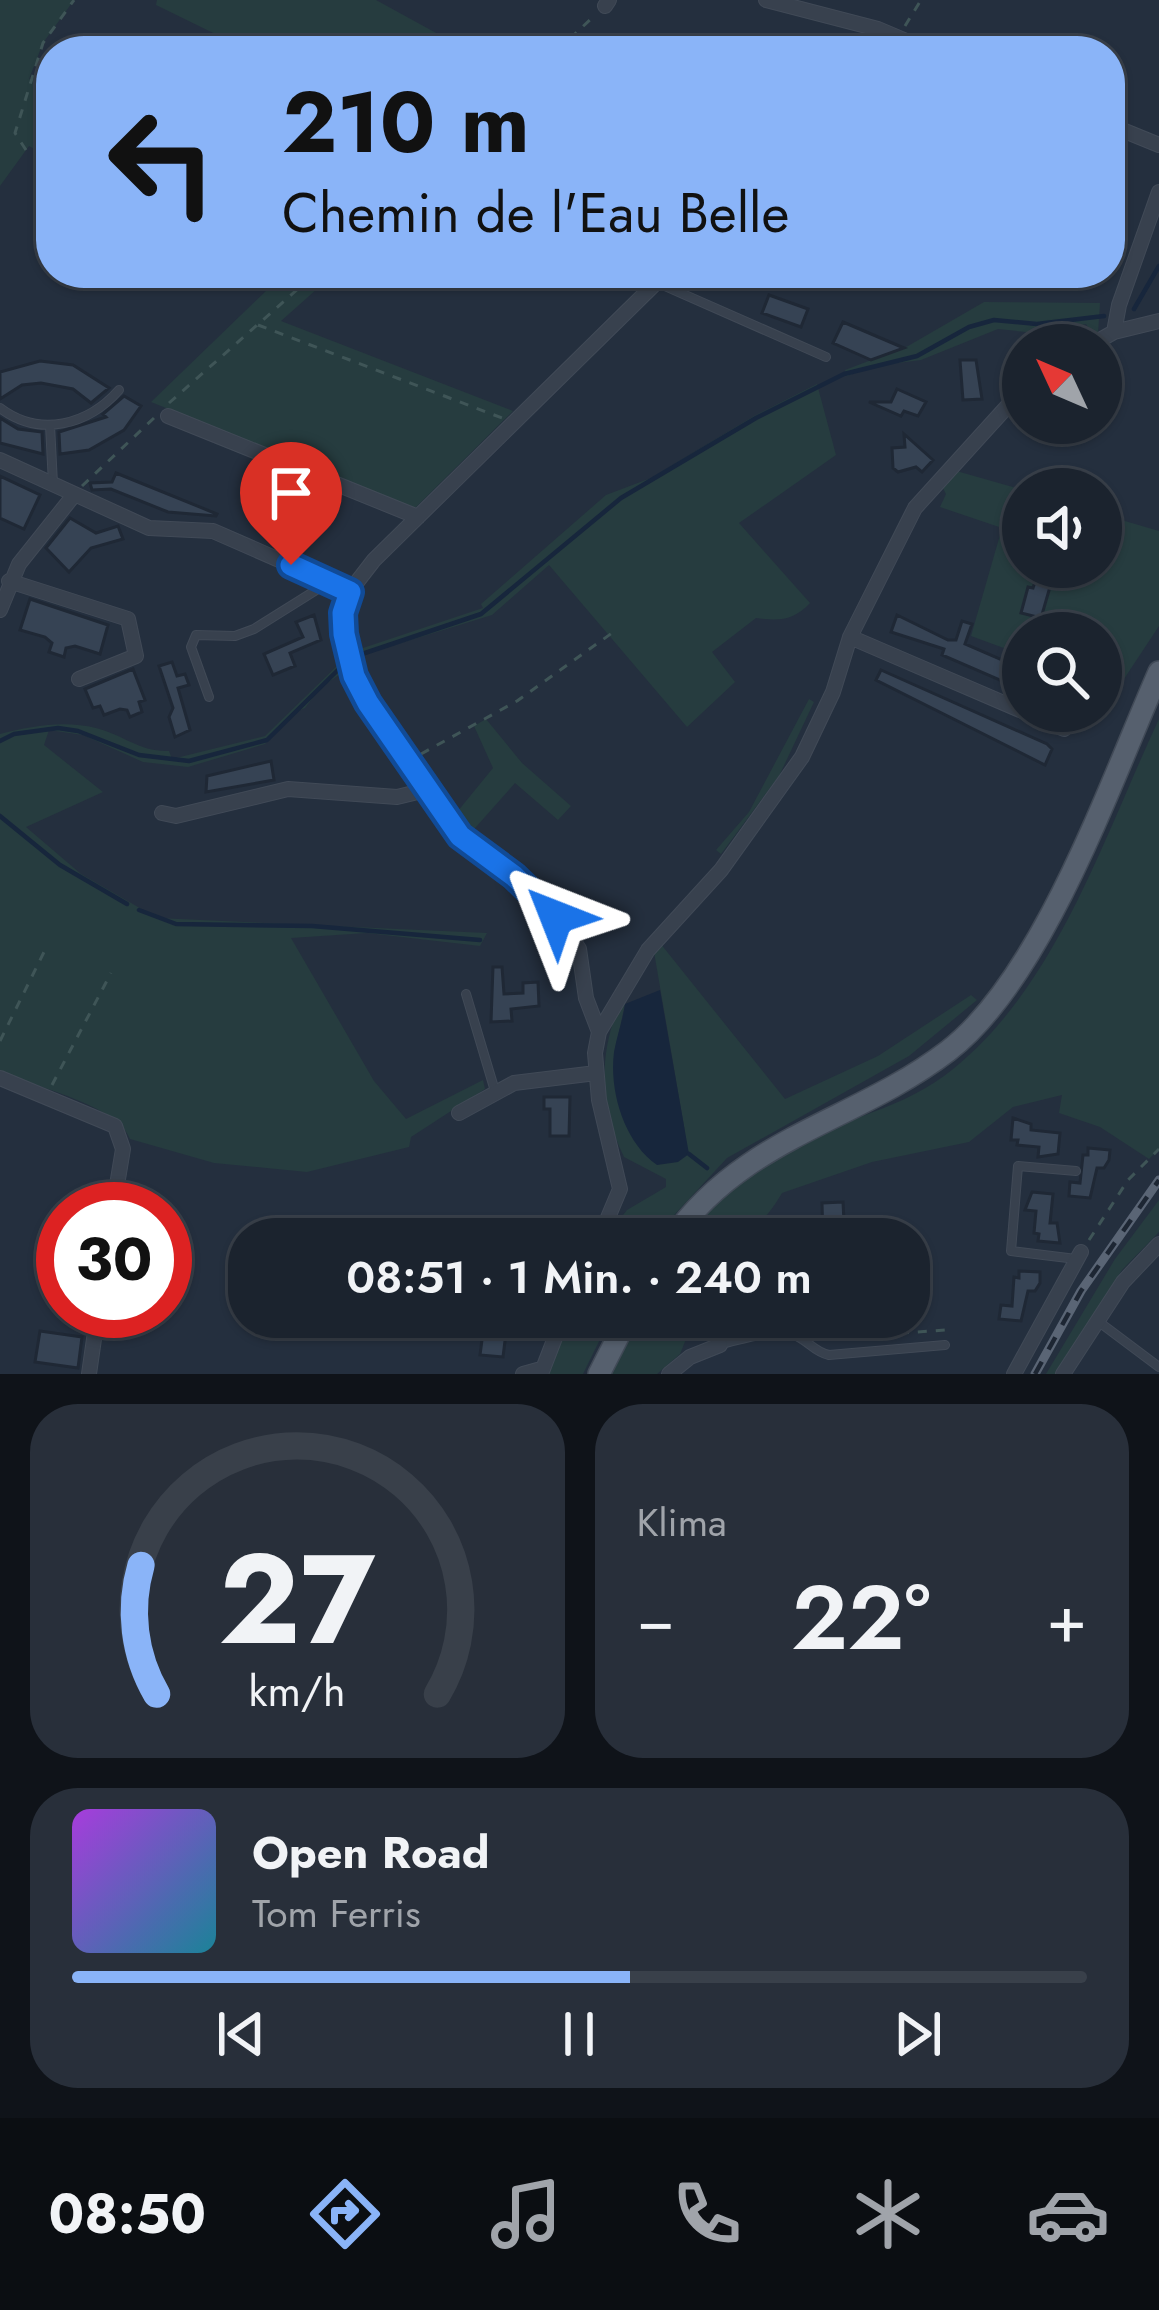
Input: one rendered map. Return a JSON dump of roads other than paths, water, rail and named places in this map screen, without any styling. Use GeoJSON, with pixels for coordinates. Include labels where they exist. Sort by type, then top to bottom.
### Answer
{"type":"FeatureCollection","features":[{"type":"Feature","properties":{"kind":"main road"},"geometry":{"type":"LineString","coordinates":[[690,1218],[712,1192],[755,1157],[908,1077],[949,1050],[987,1013],[1034,945],[1159,672]]}},
{"type":"Feature","properties":{"kind":"main road"},"geometry":{"type":"LineString","coordinates":[[598,1374],[617,1338]]}},
{"type":"Feature","properties":{"kind":"street"},"geometry":{"type":"LineString","coordinates":[[766,0],[878,36]]}},
{"type":"Feature","properties":{"kind":"street"},"geometry":{"type":"LineString","coordinates":[[1125,131],[1159,145]]}},
{"type":"Feature","properties":{"kind":"street"},"geometry":{"type":"LineString","coordinates":[[1125,286],[1159,192]]}},
{"type":"Feature","properties":{"kind":"street"},"geometry":{"type":"LineString","coordinates":[[608,1218],[620,1189],[616,1159],[600,1113],[599,1032],[586,998],[579,949],[514,876],[460,836],[426,790],[354,676],[343,622],[350,592],[374,560],[651,288]]}},
{"type":"Feature","properties":{"kind":"street"},"geometry":{"type":"LineString","coordinates":[[1115,324],[1124,288]]}},
{"type":"Feature","properties":{"kind":"street"},"geometry":{"type":"LineString","coordinates":[[1122,330],[1159,322]]}},
{"type":"Feature","properties":{"kind":"street"},"geometry":{"type":"LineString","coordinates":[[599,1032],[648,950],[721,870],[780,793],[824,715],[850,637],[915,508],[1002,411]]}},
{"type":"Feature","properties":{"kind":"street"},"geometry":{"type":"LineString","coordinates":[[164,412],[418,517]]}},
{"type":"Feature","properties":{"kind":"street"},"geometry":{"type":"LineString","coordinates":[[0,460],[149,528],[213,531],[350,592]]}},
{"type":"Feature","properties":{"kind":"street"},"geometry":{"type":"LineString","coordinates":[[0,610],[19,564],[74,495]]}},
{"type":"Feature","properties":{"kind":"street"},"geometry":{"type":"LineString","coordinates":[[0,555],[19,564]]}},
{"type":"Feature","properties":{"kind":"street"},"geometry":{"type":"LineString","coordinates":[[9,581],[128,619],[136,656],[80,680]]}},
{"type":"Feature","properties":{"kind":"street"},"geometry":{"type":"LineString","coordinates":[[850,637],[1002,702]]}},
{"type":"Feature","properties":{"kind":"street"},"geometry":{"type":"LineString","coordinates":[[162,813],[176,816],[288,789],[397,797],[426,790]]}},
{"type":"Feature","properties":{"kind":"street"},"geometry":{"type":"LineString","coordinates":[[459,1113],[495,1091],[527,1080],[596,1073]]}},
{"type":"Feature","properties":{"kind":"street"},"geometry":{"type":"LineString","coordinates":[[0,1078],[117,1128],[123,1149],[118,1182]]}},
{"type":"Feature","properties":{"kind":"street"},"geometry":{"type":"LineString","coordinates":[[1063,1374],[1096,1320],[1159,1244]]}},
{"type":"Feature","properties":{"kind":"street"},"geometry":{"type":"LineString","coordinates":[[1014,1374],[1079,1255]]}},
{"type":"Feature","properties":{"kind":"street"},"geometry":{"type":"LineString","coordinates":[[89,1374],[94,1338]]}},
{"type":"Feature","properties":{"kind":"street"},"geometry":{"type":"LineString","coordinates":[[523,1374],[541,1372],[555,1338]]}},
{"type":"Feature","properties":{"kind":"street"},"geometry":{"type":"LineString","coordinates":[[669,1374],[690,1357],[720,1345]]}},
{"type":"Feature","properties":{"kind":"lane"},"geometry":{"type":"LineString","coordinates":[[682,288],[826,357]]}},
{"type":"Feature","properties":{"kind":"lane"},"geometry":{"type":"LineString","coordinates":[[0,408],[19,419],[50,425],[85,418],[119,390]]}},
{"type":"Feature","properties":{"kind":"lane"},"geometry":{"type":"LineString","coordinates":[[50,425],[54,485]]}},
{"type":"Feature","properties":{"kind":"lane"},"geometry":{"type":"LineString","coordinates":[[209,697],[191,647],[196,635],[236,636],[254,629],[331,582]]}},
{"type":"Feature","properties":{"kind":"lane"},"geometry":{"type":"LineString","coordinates":[[466,994],[495,1091]]}},
{"type":"Feature","properties":{"kind":"lane"},"geometry":{"type":"LineString","coordinates":[[1076,1172],[1018,1166],[1011,1251],[1079,1255]]}},
{"type":"Feature","properties":{"kind":"lane"},"geometry":{"type":"LineString","coordinates":[[1096,1320],[1159,1367]]}},
{"type":"Feature","properties":{"kind":"lane"},"geometry":{"type":"LineString","coordinates":[[720,1345],[794,1335],[830,1355],[945,1345]]}},
{"type":"Feature","properties":{"kind":"water"},"geometry":{"type":"Polygon","coordinates":[[[660,990],[689,1154],[678,1162],[657,1165],[636,1143],[621,1114],[613,1067],[625,1004],[660,990]]]}},
{"type":"Feature","properties":{"kind":"waterway"},"geometry":{"type":"LineString","coordinates":[[1134,309],[1159,266]]}},
{"type":"Feature","properties":{"kind":"waterway"},"geometry":{"type":"LineString","coordinates":[[359,655],[481,614],[621,498],[756,418],[844,374],[917,356],[969,327],[994,320],[1037,324],[1104,316]]}},
{"type":"Feature","properties":{"kind":"waterway"},"geometry":{"type":"LineString","coordinates":[[0,741],[14,734],[58,728],[139,755],[189,761],[267,740],[342,666]]}},
{"type":"Feature","properties":{"kind":"waterway"},"geometry":{"type":"LineString","coordinates":[[0,816],[60,865],[127,904]]}},
{"type":"Feature","properties":{"kind":"waterway"},"geometry":{"type":"LineString","coordinates":[[139,910],[176,924],[312,926],[480,940]]}},
{"type":"Feature","properties":{"kind":"waterway"},"geometry":{"type":"LineString","coordinates":[[689,1154],[707,1168]]}},
{"type":"Feature","properties":{"kind":"railway"},"geometry":{"type":"LineString","coordinates":[[1035,1374],[1081,1291],[1159,1180]]}}]}
